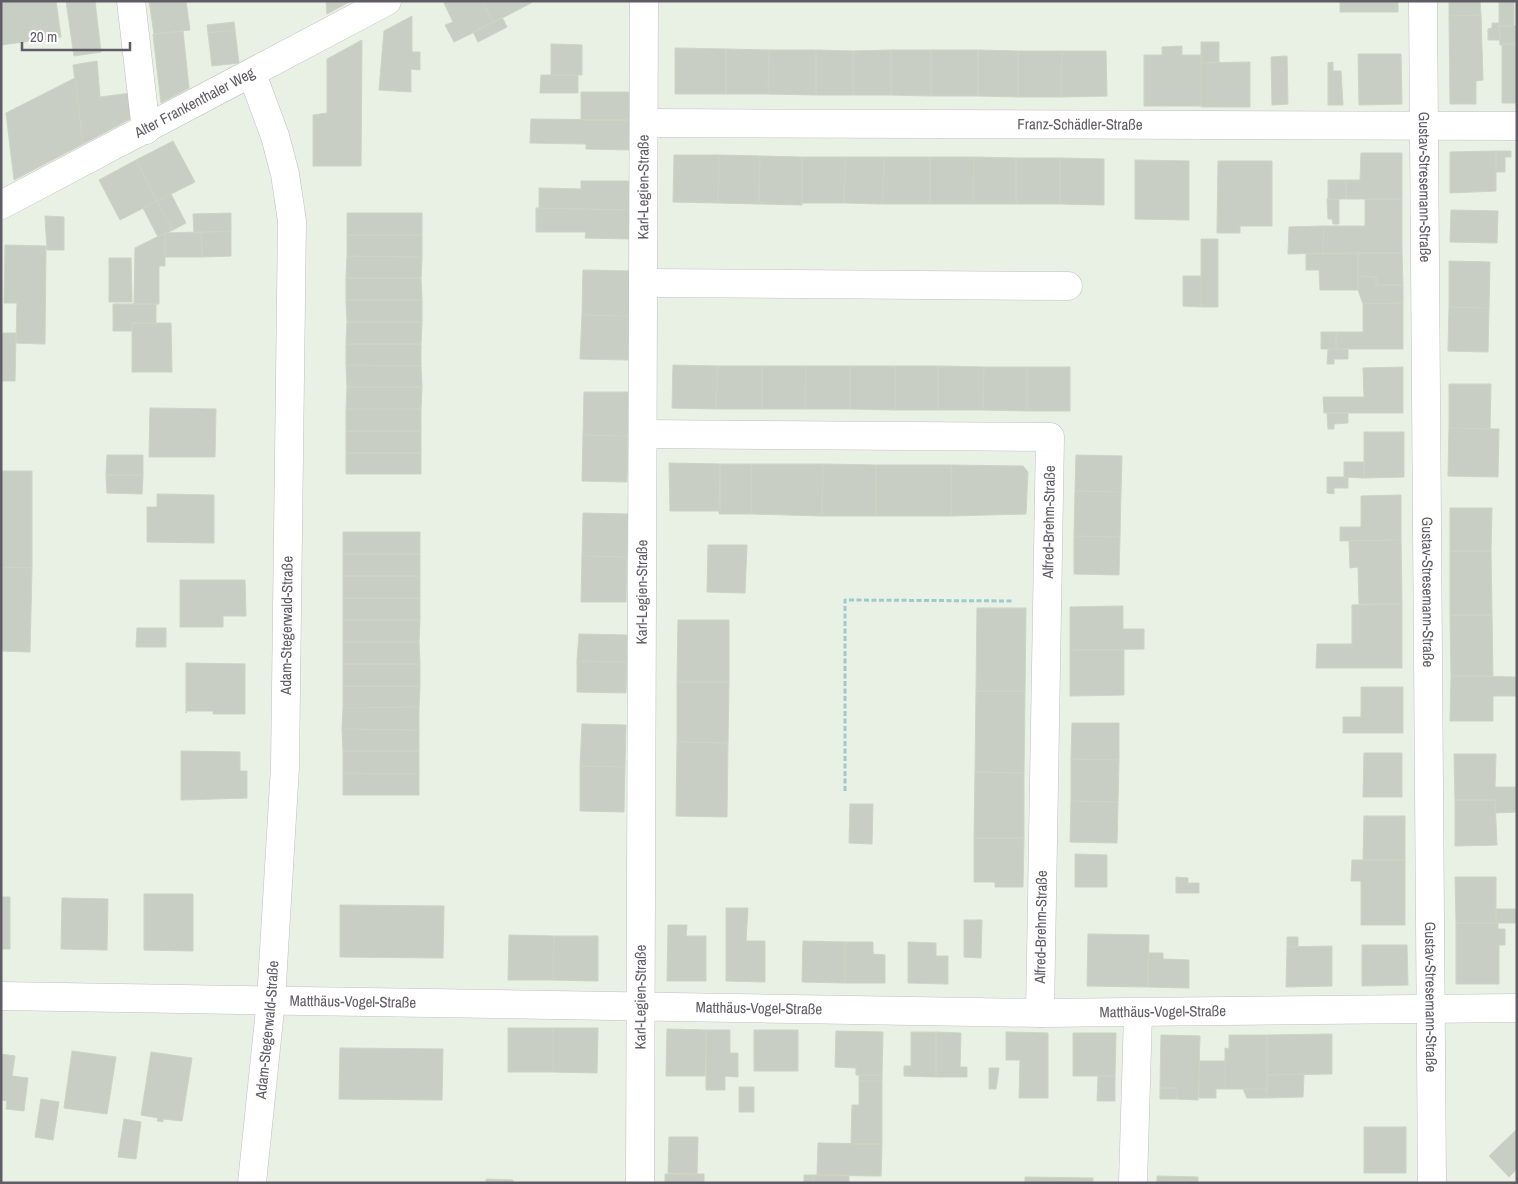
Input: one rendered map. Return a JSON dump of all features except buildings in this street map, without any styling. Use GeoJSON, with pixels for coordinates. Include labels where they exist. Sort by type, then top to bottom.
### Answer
{"type":"FeatureCollection","features":[{"type":"Feature","properties":{"kind":"street"},"geometry":{"type":"LineString","coordinates":[[131,1],[146,130]]}},
{"type":"Feature","properties":{"kind":"street","name":"Alter Frankenthaler Weg"},"geometry":{"type":"LineString","coordinates":[[1,205],[387,1]]}},
{"type":"Feature","properties":{"kind":"street","name":"Karl-Legien-Straße"},"geometry":{"type":"LineString","coordinates":[[640,1183],[644,1]]}},
{"type":"Feature","properties":{"kind":"street","name":"Gustav-Stresemann-Straße"},"geometry":{"type":"LineString","coordinates":[[1423,1],[1432,1183]]}},
{"type":"Feature","properties":{"kind":"street","name":"Adam-Stegerwald-Straße"},"geometry":{"type":"LineString","coordinates":[[252,74],[285,174],[292,221],[285,768],[272,1000],[252,1183]]}},
{"type":"Feature","properties":{"kind":"street","name":"Franz-Schädler-Straße"},"geometry":{"type":"LineString","coordinates":[[644,123],[1517,126]]}},
{"type":"Feature","properties":{"kind":"street"},"geometry":{"type":"LineString","coordinates":[[644,283],[1068,286]]}},
{"type":"Feature","properties":{"kind":"street","name":"Alfred-Brehm-Straße"},"geometry":{"type":"LineString","coordinates":[[643,434],[1050,437],[1040,1013]]}},
{"type":"Feature","properties":{"kind":"street","name":"Matthäus-Vogel-Straße"},"geometry":{"type":"LineString","coordinates":[[1,996],[1138,1014],[1517,1008]]}},
{"type":"Feature","properties":{"kind":"street"},"geometry":{"type":"LineString","coordinates":[[1132,1183],[1138,1014]]}},
{"type":"Feature","properties":{"kind":"path"},"geometry":{"type":"LineString","coordinates":[[845,790],[845,600],[1048,601]]}}]}
